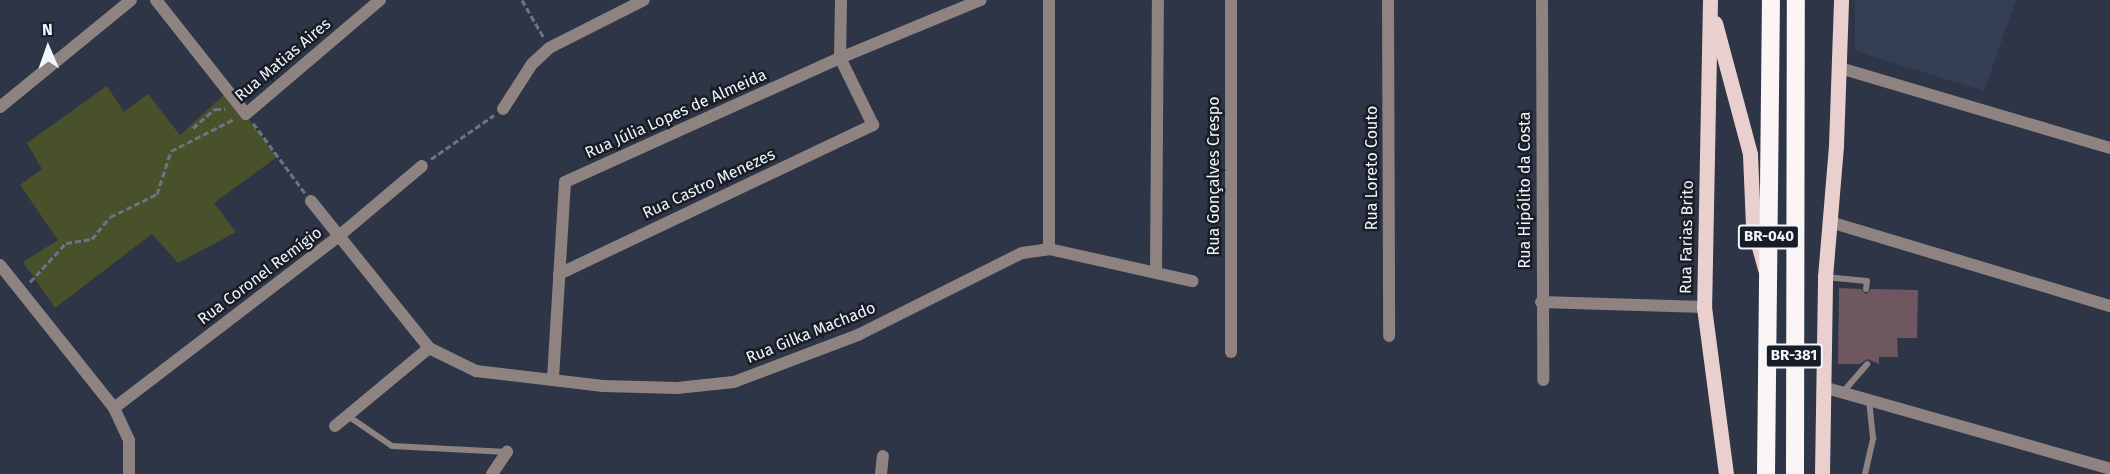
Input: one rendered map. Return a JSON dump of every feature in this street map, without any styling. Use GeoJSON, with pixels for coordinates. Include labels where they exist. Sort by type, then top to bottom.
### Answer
{"type":"FeatureCollection","features":[{"type":"Feature","properties":{"kind":"highway","name":"BR-040"},"geometry":{"type":"LineString","coordinates":[[1766,474],[1771,0]]}},
{"type":"Feature","properties":{"kind":"highway","name":"BR-040"},"geometry":{"type":"LineString","coordinates":[[1795,238],[1796,0]]}},
{"type":"Feature","properties":{"kind":"highway","name":"BR-381"},"geometry":{"type":"LineString","coordinates":[[1795,238],[1795,474]]}},
{"type":"Feature","properties":{"kind":"main road"},"geometry":{"type":"LineString","coordinates":[[1710,0],[1750,154],[1753,225],[1768,283]]}},
{"type":"Feature","properties":{"kind":"main road","name":"Rua Farias Brito"},"geometry":{"type":"LineString","coordinates":[[1710,0],[1704,307],[1726,474]]}},
{"type":"Feature","properties":{"kind":"main road"},"geometry":{"type":"LineString","coordinates":[[1822,474],[1825,277],[1840,68],[1840,0]]}},
{"type":"Feature","properties":{"kind":"street"},"geometry":{"type":"LineString","coordinates":[[0,106],[131,0]]}},
{"type":"Feature","properties":{"kind":"street"},"geometry":{"type":"LineString","coordinates":[[156,0],[246,114]]}},
{"type":"Feature","properties":{"kind":"street","name":"Rua Matias Aires"},"geometry":{"type":"LineString","coordinates":[[246,114],[380,0]]}},
{"type":"Feature","properties":{"kind":"street"},"geometry":{"type":"LineString","coordinates":[[503,108],[527,71],[549,48],[644,0]]}},
{"type":"Feature","properties":{"kind":"street"},"geometry":{"type":"LineString","coordinates":[[840,58],[841,0]]}},
{"type":"Feature","properties":{"kind":"street","name":"Rua Júlia Lopes de Almeida"},"geometry":{"type":"LineString","coordinates":[[553,378],[565,182],[840,58],[981,0]]}},
{"type":"Feature","properties":{"kind":"street"},"geometry":{"type":"LineString","coordinates":[[1048,0],[1049,249]]}},
{"type":"Feature","properties":{"kind":"street"},"geometry":{"type":"LineString","coordinates":[[1156,272],[1158,0]]}},
{"type":"Feature","properties":{"kind":"street","name":"Rua Gonçalves Crespo"},"geometry":{"type":"LineString","coordinates":[[1231,0],[1231,352]]}},
{"type":"Feature","properties":{"kind":"street","name":"Rua Loreto Couto"},"geometry":{"type":"LineString","coordinates":[[1388,0],[1389,336]]}},
{"type":"Feature","properties":{"kind":"street","name":"Rua Hipólito da Costa"},"geometry":{"type":"LineString","coordinates":[[1542,0],[1543,380]]}},
{"type":"Feature","properties":{"kind":"street","name":"Rua Castro Menezes"},"geometry":{"type":"LineString","coordinates":[[559,274],[873,125],[840,58]]}},
{"type":"Feature","properties":{"kind":"street"},"geometry":{"type":"LineString","coordinates":[[1840,68],[2110,148]]}},
{"type":"Feature","properties":{"kind":"street","name":"Rua Coronel Remígio"},"geometry":{"type":"LineString","coordinates":[[114,408],[340,235],[422,166]]}},
{"type":"Feature","properties":{"kind":"street"},"geometry":{"type":"LineString","coordinates":[[311,201],[429,348],[335,426]]}},
{"type":"Feature","properties":{"kind":"street"},"geometry":{"type":"LineString","coordinates":[[1830,222],[2110,306]]}},
{"type":"Feature","properties":{"kind":"street","name":"Rua Gilka Machado"},"geometry":{"type":"LineString","coordinates":[[429,348],[476,370],[603,386],[677,388],[734,382],[858,335],[1022,253],[1049,249],[1192,281]]}},
{"type":"Feature","properties":{"kind":"street"},"geometry":{"type":"LineString","coordinates":[[0,265],[114,408],[129,440],[129,474]]}},
{"type":"Feature","properties":{"kind":"street"},"geometry":{"type":"LineString","coordinates":[[1541,302],[1704,307]]}},
{"type":"Feature","properties":{"kind":"street"},"geometry":{"type":"LineString","coordinates":[[1823,387],[2110,469]]}},
{"type":"Feature","properties":{"kind":"street"},"geometry":{"type":"LineString","coordinates":[[492,474],[507,452]]}},
{"type":"Feature","properties":{"kind":"street"},"geometry":{"type":"LineString","coordinates":[[881,474],[882,456]]}},
{"type":"Feature","properties":{"kind":"lane"},"geometry":{"type":"LineString","coordinates":[[1825,277],[1867,281],[1866,289]]}},
{"type":"Feature","properties":{"kind":"lane"},"geometry":{"type":"LineString","coordinates":[[1843,392],[1867,364]]}},
{"type":"Feature","properties":{"kind":"lane"},"geometry":{"type":"LineString","coordinates":[[1865,474],[1873,438],[1869,399]]}},
{"type":"Feature","properties":{"kind":"lane"},"geometry":{"type":"LineString","coordinates":[[347,416],[392,446],[507,452]]}},
{"type":"Feature","properties":{"kind":"path"},"geometry":{"type":"LineString","coordinates":[[522,0],[549,48]]}},
{"type":"Feature","properties":{"kind":"path"},"geometry":{"type":"LineString","coordinates":[[422,166],[503,108]]}},
{"type":"Feature","properties":{"kind":"path"},"geometry":{"type":"LineString","coordinates":[[193,128],[215,109],[246,114],[311,201]]}},
{"type":"Feature","properties":{"kind":"path","name":"Rua Matias Aires"},"geometry":{"type":"LineString","coordinates":[[21,292],[66,243],[92,239],[110,217],[157,194],[171,151],[246,114]]}},
{"type":"Feature","properties":{"kind":"shaded area"},"geometry":{"type":"Polygon","coordinates":[[[1855,0],[2016,0],[1984,91],[1855,51],[1855,0]]]}},
{"type":"Feature","properties":{"kind":"green space"},"geometry":{"type":"Polygon","coordinates":[[[107,86],[124,112],[148,94],[180,135],[228,91],[277,157],[214,203],[236,232],[178,263],[152,234],[55,308],[23,262],[58,240],[20,185],[42,169],[27,143],[107,86]]]}},
{"type":"Feature","properties":{"kind":"building"},"geometry":{"type":"Polygon","coordinates":[[[1839,288],[1861,289],[1866,294],[1871,289],[1918,290],[1917,338],[1897,338],[1898,357],[1879,357],[1879,364],[1867,359],[1860,364],[1838,364],[1839,288]]]}}]}
